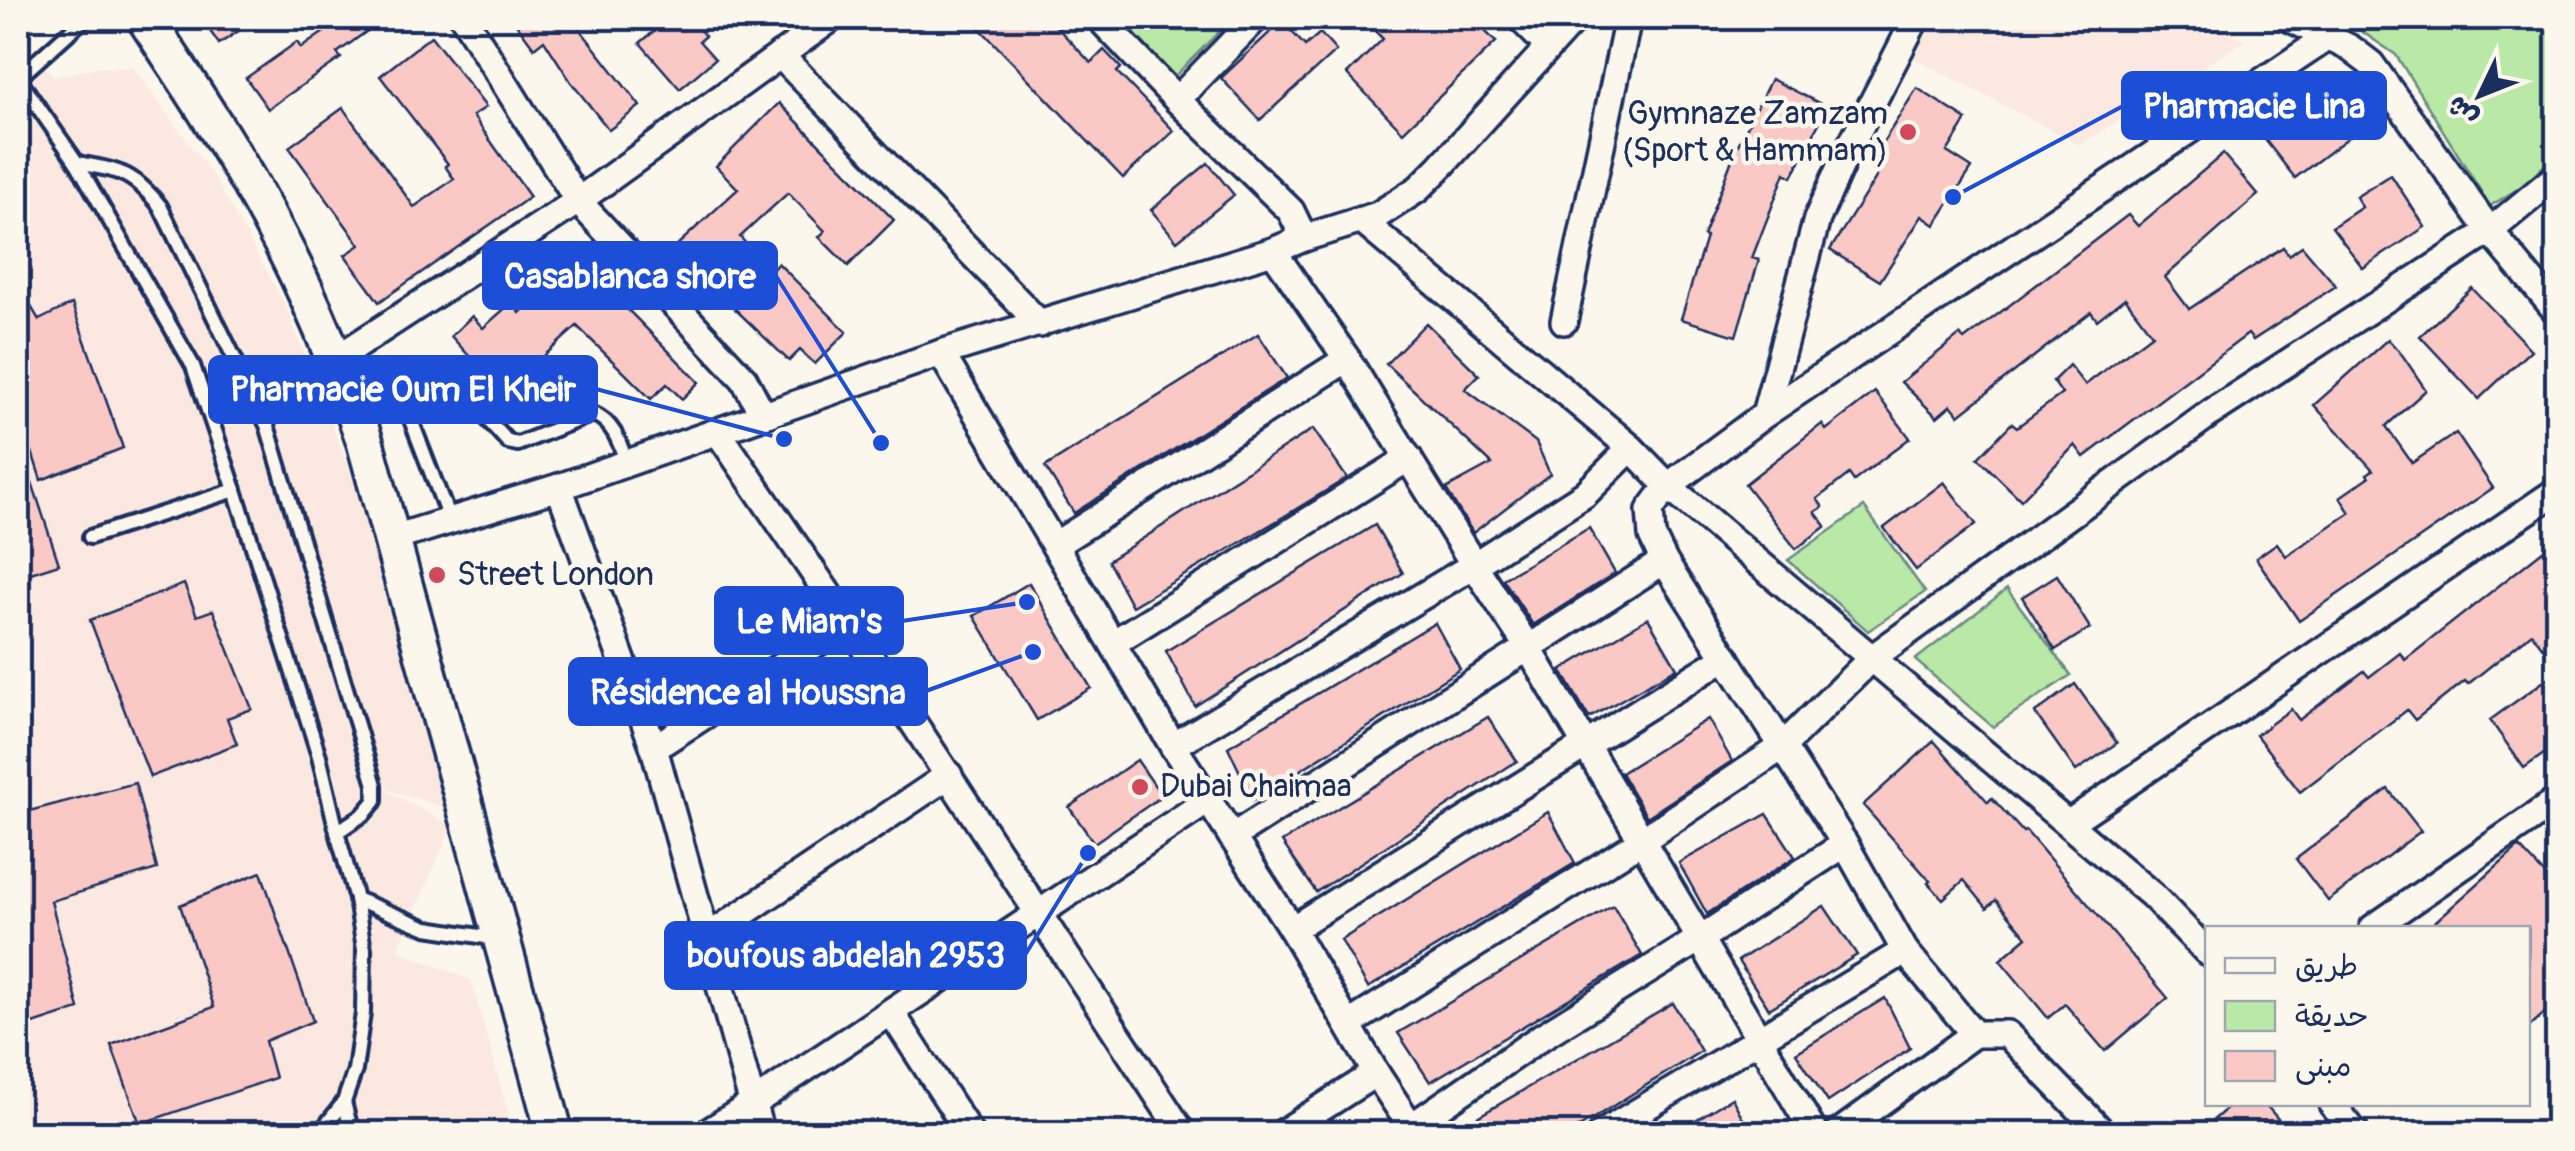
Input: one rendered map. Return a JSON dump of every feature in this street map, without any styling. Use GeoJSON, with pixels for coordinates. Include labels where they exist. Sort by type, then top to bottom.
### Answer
{"type":"FeatureCollection","features":[{"type":"Feature","properties":{"kind":"street"},"geometry":{"type":"LineString","coordinates":[[145,18],[194,91],[276,231],[336,359],[365,442],[555,1134]]}},
{"type":"Feature","properties":{"kind":"street"},"geometry":{"type":"LineString","coordinates":[[464,18],[578,201],[744,380],[764,414]]}},
{"type":"Feature","properties":{"kind":"street"},"geometry":{"type":"LineString","coordinates":[[336,359],[578,201],[832,18]]}},
{"type":"Feature","properties":{"kind":"street"},"geometry":{"type":"LineString","coordinates":[[1099,18],[1176,100],[1291,211],[1304,238]]}},
{"type":"Feature","properties":{"kind":"street"},"geometry":{"type":"LineString","coordinates":[[1176,100],[1256,18]]}},
{"type":"Feature","properties":{"kind":"street"},"geometry":{"type":"LineString","coordinates":[[1520,18],[1548,46]]}},
{"type":"Feature","properties":{"kind":"street"},"geometry":{"type":"LineString","coordinates":[[390,539],[559,487],[941,353],[1274,251],[1378,215],[1418,188],[1441,166],[1575,18]]}},
{"type":"Feature","properties":{"kind":"street"},"geometry":{"type":"LineString","coordinates":[[1564,320],[1628,18]]}},
{"type":"Feature","properties":{"kind":"street"},"geometry":{"type":"LineString","coordinates":[[1764,414],[1816,219],[1916,18]]}},
{"type":"Feature","properties":{"kind":"street"},"geometry":{"type":"LineString","coordinates":[[2289,18],[2330,36],[2370,64],[2490,230],[2558,313]]}},
{"type":"Feature","properties":{"kind":"street"},"geometry":{"type":"LineString","coordinates":[[1974,1034],[1906,951],[1845,844],[1664,561],[1652,536],[1650,510],[1668,486],[1764,414],[2330,36]]}},
{"type":"Feature","properties":{"kind":"street"},"geometry":{"type":"LineString","coordinates":[[780,56],[1040,324]]}},
{"type":"Feature","properties":{"kind":"street"},"geometry":{"type":"LineString","coordinates":[[1349,1024],[1782,748],[1872,658],[2212,412],[2490,230],[2558,176]]}},
{"type":"Feature","properties":{"kind":"street"},"geometry":{"type":"LineString","coordinates":[[1361,220],[1631,448],[1668,486],[2152,894],[2205,950]]}},
{"type":"Feature","properties":{"kind":"street"},"geometry":{"type":"LineString","coordinates":[[1274,251],[1347,359],[1528,649],[1815,1134]]}},
{"type":"Feature","properties":{"kind":"street"},"geometry":{"type":"LineString","coordinates":[[941,353],[1173,746],[1292,929],[1414,1130],[1541,1037],[1845,844]]}},
{"type":"Feature","properties":{"kind":"street"},"geometry":{"type":"LineString","coordinates":[[1055,546],[1347,359]]}},
{"type":"Feature","properties":{"kind":"street"},"geometry":{"type":"LineString","coordinates":[[718,432],[949,775],[1183,1134]]}},
{"type":"Feature","properties":{"kind":"street"},"geometry":{"type":"LineString","coordinates":[[1173,746],[1474,566],[1585,494],[1631,448]]}},
{"type":"Feature","properties":{"kind":"street"},"geometry":{"type":"LineString","coordinates":[[1113,643],[1409,458]]}},
{"type":"Feature","properties":{"kind":"street"},"geometry":{"type":"LineString","coordinates":[[559,487],[654,748],[760,1134]]}},
{"type":"Feature","properties":{"kind":"street"},"geometry":{"type":"LineString","coordinates":[[2069,823],[2558,490]]}},
{"type":"Feature","properties":{"kind":"street"},"geometry":{"type":"LineString","coordinates":[[1232,837],[1664,561]]}},
{"type":"Feature","properties":{"kind":"street"},"geometry":{"type":"LineString","coordinates":[[654,748],[848,623]]}},
{"type":"Feature","properties":{"kind":"street"},"geometry":{"type":"LineString","coordinates":[[1292,929],[1726,657]]}},
{"type":"Feature","properties":{"kind":"street"},"geometry":{"type":"LineString","coordinates":[[706,938],[949,775]]}},
{"type":"Feature","properties":{"kind":"street"},"geometry":{"type":"LineString","coordinates":[[704,1134],[1209,800]]}},
{"type":"Feature","properties":{"kind":"street"},"geometry":{"type":"LineString","coordinates":[[2376,926],[2548,805],[2558,832]]}},
{"type":"Feature","properties":{"kind":"street"},"geometry":{"type":"LineString","coordinates":[[1600,1134],[1906,951]]}},
{"type":"Feature","properties":{"kind":"street"},"geometry":{"type":"LineString","coordinates":[[891,1012],[970,1134]]}},
{"type":"Feature","properties":{"kind":"street"},"geometry":{"type":"LineString","coordinates":[[1837,1134],[1974,1034],[2006,1034],[2104,1134]]}},
{"type":"Feature","properties":{"kind":"street"},"geometry":{"type":"LineString","coordinates":[[1281,1134],[1376,1073]]}},
{"type":"Feature","properties":{"kind":"street"},"geometry":{"type":"LineString","coordinates":[[2334,1106],[2356,1134]]}},
{"type":"Feature","properties":{"kind":"lane"},"geometry":{"type":"LineString","coordinates":[[85,18],[18,78],[76,163],[193,366],[319,756],[356,899],[364,949],[356,1070],[344,1102],[319,1134]]}},
{"type":"Feature","properties":{"kind":"lane"},"geometry":{"type":"LineString","coordinates":[[76,163],[122,172],[142,183],[160,206],[267,425],[376,785],[375,801],[364,814],[336,832]]}},
{"type":"Feature","properties":{"kind":"lane"},"geometry":{"type":"LineString","coordinates":[[450,521],[406,407],[411,390],[432,378],[452,379],[508,442],[518,444],[593,414],[603,418],[617,436],[626,464]]}},
{"type":"Feature","properties":{"kind":"lane"},"geometry":{"type":"LineString","coordinates":[[90,537],[235,490]]}},
{"type":"Feature","properties":{"kind":"lane"},"geometry":{"type":"LineString","coordinates":[[356,899],[427,928],[502,939]]}},
{"type":"Feature","properties":{"kind":"lane"},"geometry":{"type":"LineString","coordinates":[[344,1102],[352,1134]]}},
{"type":"Feature","properties":{"kind":"shaded area"},"geometry":{"type":"Polygon","coordinates":[[[1937,18],[2200,18],[2246,40],[2080,145],[1911,57],[1937,18]]]}},
{"type":"Feature","properties":{"kind":"shaded area"},"geometry":{"type":"Polygon","coordinates":[[[18,29],[20,41],[54,77],[97,67],[133,68],[214,177],[287,308],[366,513],[405,664],[449,809],[382,788],[452,826],[398,950],[471,980],[514,1133],[18,1133],[18,29]]]}},
{"type":"Feature","properties":{"kind":"green space"},"geometry":{"type":"Polygon","coordinates":[[[1117,18],[1215,18],[1224,27],[1174,77],[1117,18]]]}},
{"type":"Feature","properties":{"kind":"green space"},"geometry":{"type":"Polygon","coordinates":[[[2342,18],[2557,18],[2557,153],[2524,185],[2490,206],[2396,55],[2342,18]]]}},
{"type":"Feature","properties":{"kind":"green space"},"geometry":{"type":"Polygon","coordinates":[[[1864,507],[1925,592],[1868,631],[1788,560],[1864,507]]]}},
{"type":"Feature","properties":{"kind":"green space"},"geometry":{"type":"Polygon","coordinates":[[[2007,589],[2071,675],[1993,727],[1915,660],[2007,589]]]}},
{"type":"Feature","properties":{"kind":"building"},"geometry":{"type":"Polygon","coordinates":[[[201,18],[258,18],[219,44],[201,18]]]}},
{"type":"Feature","properties":{"kind":"building"},"geometry":{"type":"Polygon","coordinates":[[[344,18],[385,18],[337,53],[341,58],[268,109],[246,78],[297,42],[301,48],[344,18]]]}},
{"type":"Feature","properties":{"kind":"building"},"geometry":{"type":"Polygon","coordinates":[[[512,18],[574,18],[640,106],[609,130],[544,40],[534,48],[512,18]]]}},
{"type":"Feature","properties":{"kind":"building"},"geometry":{"type":"Polygon","coordinates":[[[670,18],[690,18],[705,36],[699,41],[715,59],[680,89],[640,43],[670,18]]]}},
{"type":"Feature","properties":{"kind":"building"},"geometry":{"type":"Polygon","coordinates":[[[970,18],[1048,18],[1091,63],[1104,50],[1121,68],[1117,72],[1174,131],[1123,178],[970,18]]]}},
{"type":"Feature","properties":{"kind":"building"},"geometry":{"type":"Polygon","coordinates":[[[1362,18],[1472,18],[1496,42],[1403,132],[1347,74],[1383,39],[1362,18]]]}},
{"type":"Feature","properties":{"kind":"building"},"geometry":{"type":"Polygon","coordinates":[[[1282,21],[1305,46],[1320,33],[1336,51],[1260,120],[1221,78],[1282,21]]]}},
{"type":"Feature","properties":{"kind":"building"},"geometry":{"type":"Polygon","coordinates":[[[431,36],[486,107],[473,116],[530,197],[379,302],[345,255],[360,245],[289,147],[343,108],[414,207],[454,179],[445,166],[448,164],[380,76],[431,36]]]}},
{"type":"Feature","properties":{"kind":"building"},"geometry":{"type":"Polygon","coordinates":[[[2331,78],[2366,124],[2295,178],[2259,132],[2331,78]]]}},
{"type":"Feature","properties":{"kind":"building"},"geometry":{"type":"Polygon","coordinates":[[[1771,79],[1827,107],[1792,177],[1785,173],[1752,258],[1759,260],[1736,336],[1681,319],[1706,237],[1703,236],[1736,149],[1771,79]]]}},
{"type":"Feature","properties":{"kind":"building"},"geometry":{"type":"Polygon","coordinates":[[[1917,88],[1967,120],[1947,152],[1972,168],[1935,225],[1922,216],[1880,281],[1830,250],[1884,165],[1873,158],[1917,88]]]}},
{"type":"Feature","properties":{"kind":"building"},"geometry":{"type":"Polygon","coordinates":[[[779,103],[894,220],[848,266],[819,237],[825,231],[788,193],[740,237],[771,271],[778,263],[847,332],[815,364],[800,350],[789,361],[676,246],[738,189],[716,166],[779,103]]]}},
{"type":"Feature","properties":{"kind":"building"},"geometry":{"type":"Polygon","coordinates":[[[2223,154],[2258,195],[2165,277],[2189,309],[2283,247],[2289,255],[2302,246],[2336,286],[2253,340],[2248,334],[2084,457],[2075,445],[2021,500],[1978,458],[2012,423],[2017,427],[2062,394],[2053,381],[2069,365],[2085,385],[2152,334],[2125,298],[2097,320],[2091,312],[1959,415],[1951,405],[1937,417],[1901,382],[1960,335],[1964,340],[2128,215],[2138,226],[2223,154]]]}},
{"type":"Feature","properties":{"kind":"building"},"geometry":{"type":"Polygon","coordinates":[[[1208,163],[1234,195],[1177,241],[1151,210],[1208,163]]]}},
{"type":"Feature","properties":{"kind":"building"},"geometry":{"type":"Polygon","coordinates":[[[2391,175],[2425,227],[2363,268],[2332,227],[2362,207],[2356,197],[2391,175]]]}},
{"type":"Feature","properties":{"kind":"building"},"geometry":{"type":"Polygon","coordinates":[[[576,257],[699,382],[682,399],[667,384],[651,399],[577,326],[512,385],[499,371],[490,379],[451,336],[472,316],[483,328],[511,303],[520,313],[576,257]]]}},
{"type":"Feature","properties":{"kind":"building"},"geometry":{"type":"Polygon","coordinates":[[[18,285],[39,320],[72,304],[123,448],[41,480],[18,408],[18,285]]]}},
{"type":"Feature","properties":{"kind":"building"},"geometry":{"type":"Polygon","coordinates":[[[2472,288],[2531,350],[2479,399],[2420,336],[2472,288]]]}},
{"type":"Feature","properties":{"kind":"building"},"geometry":{"type":"Polygon","coordinates":[[[1426,323],[1479,375],[1465,389],[1536,442],[1550,474],[1473,533],[1446,489],[1492,464],[1386,364],[1426,323]]]}},
{"type":"Feature","properties":{"kind":"building"},"geometry":{"type":"Polygon","coordinates":[[[1258,334],[1287,378],[1074,513],[1045,467],[1258,334]]]}},
{"type":"Feature","properties":{"kind":"building"},"geometry":{"type":"Polygon","coordinates":[[[2388,339],[2426,390],[2386,426],[2412,463],[2456,433],[2493,488],[2299,621],[2256,558],[2277,543],[2286,556],[2350,513],[2340,497],[2373,470],[2314,405],[2388,339]]]}},
{"type":"Feature","properties":{"kind":"building"},"geometry":{"type":"Polygon","coordinates":[[[1875,392],[1910,438],[1854,481],[1849,474],[1817,499],[1823,507],[1815,512],[1826,526],[1796,549],[1745,484],[1822,424],[1826,430],[1875,392]]]}},
{"type":"Feature","properties":{"kind":"building"},"geometry":{"type":"Polygon","coordinates":[[[1313,429],[1347,478],[1132,606],[1108,561],[1313,429]]]}},
{"type":"Feature","properties":{"kind":"building"},"geometry":{"type":"Polygon","coordinates":[[[18,452],[22,452],[59,564],[18,577],[18,452]]]}},
{"type":"Feature","properties":{"kind":"building"},"geometry":{"type":"Polygon","coordinates":[[[1944,482],[1976,524],[1916,570],[1884,528],[1944,482]]]}},
{"type":"Feature","properties":{"kind":"building"},"geometry":{"type":"Polygon","coordinates":[[[1375,525],[1403,573],[1195,706],[1166,651],[1375,525]]]}},
{"type":"Feature","properties":{"kind":"building"},"geometry":{"type":"Polygon","coordinates":[[[1589,528],[1615,573],[1533,625],[1503,579],[1589,528]]]}},
{"type":"Feature","properties":{"kind":"building"},"geometry":{"type":"Polygon","coordinates":[[[2558,539],[2558,668],[2532,633],[2415,720],[2407,710],[2300,792],[2256,735],[2291,709],[2299,720],[2364,671],[2369,677],[2400,653],[2405,660],[2558,539]]]}},
{"type":"Feature","properties":{"kind":"building"},"geometry":{"type":"Polygon","coordinates":[[[2057,575],[2090,628],[2055,650],[2022,597],[2057,575]]]}},
{"type":"Feature","properties":{"kind":"building"},"geometry":{"type":"Polygon","coordinates":[[[1029,583],[1091,688],[1037,720],[974,616],[1029,583]]]}},
{"type":"Feature","properties":{"kind":"building"},"geometry":{"type":"Polygon","coordinates":[[[184,584],[197,616],[213,610],[252,709],[227,718],[237,744],[150,777],[90,620],[184,584]]]}},
{"type":"Feature","properties":{"kind":"building"},"geometry":{"type":"Polygon","coordinates":[[[1648,618],[1677,668],[1589,718],[1561,670],[1648,618]]]}},
{"type":"Feature","properties":{"kind":"building"},"geometry":{"type":"Polygon","coordinates":[[[1435,623],[1460,669],[1253,800],[1228,747],[1435,623]]]}},
{"type":"Feature","properties":{"kind":"building"},"geometry":{"type":"Polygon","coordinates":[[[2558,671],[2558,744],[2524,768],[2490,720],[2558,671]]]}},
{"type":"Feature","properties":{"kind":"building"},"geometry":{"type":"Polygon","coordinates":[[[2075,684],[2117,743],[2076,771],[2035,713],[2075,684]]]}},
{"type":"Feature","properties":{"kind":"building"},"geometry":{"type":"Polygon","coordinates":[[[1488,717],[1517,761],[1316,892],[1282,842],[1488,717]]]}},
{"type":"Feature","properties":{"kind":"building"},"geometry":{"type":"Polygon","coordinates":[[[1708,719],[1732,761],[1647,817],[1621,773],[1708,719]]]}},
{"type":"Feature","properties":{"kind":"building"},"geometry":{"type":"Polygon","coordinates":[[[1934,741],[1988,802],[1992,798],[2026,831],[2168,998],[2105,1051],[2065,1004],[2048,1018],[2000,960],[2027,937],[1996,900],[1987,908],[1964,880],[1943,899],[1863,805],[1934,741]]]}},
{"type":"Feature","properties":{"kind":"building"},"geometry":{"type":"Polygon","coordinates":[[[1137,760],[1162,796],[1094,843],[1069,807],[1137,760]]]}},
{"type":"Feature","properties":{"kind":"building"},"geometry":{"type":"Polygon","coordinates":[[[135,783],[157,869],[51,901],[79,1009],[18,1029],[18,814],[135,783]]]}},
{"type":"Feature","properties":{"kind":"building"},"geometry":{"type":"Polygon","coordinates":[[[2388,789],[2421,831],[2328,901],[2296,859],[2388,789]]]}},
{"type":"Feature","properties":{"kind":"building"},"geometry":{"type":"Polygon","coordinates":[[[1548,812],[1575,863],[1368,988],[1341,940],[1548,812]]]}},
{"type":"Feature","properties":{"kind":"building"},"geometry":{"type":"Polygon","coordinates":[[[1767,814],[1795,857],[1707,914],[1679,863],[1767,814]]]}},
{"type":"Feature","properties":{"kind":"building"},"geometry":{"type":"Polygon","coordinates":[[[2519,847],[2558,889],[2558,1001],[2530,1026],[2530,926],[2430,926],[2519,847]]]}},
{"type":"Feature","properties":{"kind":"building"},"geometry":{"type":"Polygon","coordinates":[[[261,872],[313,1021],[265,1041],[275,1078],[140,1124],[111,1045],[214,1007],[180,905],[261,872]]]}},
{"type":"Feature","properties":{"kind":"building"},"geometry":{"type":"Polygon","coordinates":[[[1613,906],[1642,955],[1430,1082],[1398,1033],[1613,906]]]}},
{"type":"Feature","properties":{"kind":"building"},"geometry":{"type":"Polygon","coordinates":[[[1824,906],[1857,955],[1769,1009],[1738,961],[1824,906]]]}},
{"type":"Feature","properties":{"kind":"building"},"geometry":{"type":"Polygon","coordinates":[[[1885,998],[1910,1048],[1828,1102],[1796,1053],[1885,998]]]}},
{"type":"Feature","properties":{"kind":"building"},"geometry":{"type":"Polygon","coordinates":[[[1673,1003],[1701,1051],[1568,1134],[1448,1134],[1673,1003]]]}},
{"type":"Feature","properties":{"kind":"building"},"geometry":{"type":"Polygon","coordinates":[[[1732,1098],[1751,1134],[1672,1134],[1732,1098]]]}},
{"type":"Feature","properties":{"kind":"building"},"geometry":{"type":"Polygon","coordinates":[[[2230,1106],[2267,1106],[2291,1134],[2197,1134],[2230,1106]]]}},
{"type":"Feature","properties":{"kind":"place","name":"Gymnaze Zamzam (Sport & Hammam)"},"geometry":{"type":"Point","coordinates":[1908,132]}},
{"type":"Feature","properties":{"kind":"place","name":"Pharmacie Lina"},"geometry":{"type":"Point","coordinates":[1953,197]}},
{"type":"Feature","properties":{"kind":"place","name":"Pharmacie Oum El Kheir"},"geometry":{"type":"Point","coordinates":[784,439]}},
{"type":"Feature","properties":{"kind":"place","name":"Casablanca shore"},"geometry":{"type":"Point","coordinates":[881,443]}},
{"type":"Feature","properties":{"kind":"place","name":"Street London"},"geometry":{"type":"Point","coordinates":[437,575]}},
{"type":"Feature","properties":{"kind":"place","name":"Le Miam's"},"geometry":{"type":"Point","coordinates":[1027,602]}},
{"type":"Feature","properties":{"kind":"place","name":"Résidence al Houssna"},"geometry":{"type":"Point","coordinates":[1033,652]}},
{"type":"Feature","properties":{"kind":"place","name":"Dubai Chaimaa"},"geometry":{"type":"Point","coordinates":[1140,787]}},
{"type":"Feature","properties":{"kind":"place","name":"boufous abdelah 2953"},"geometry":{"type":"Point","coordinates":[1088,853]}}]}
